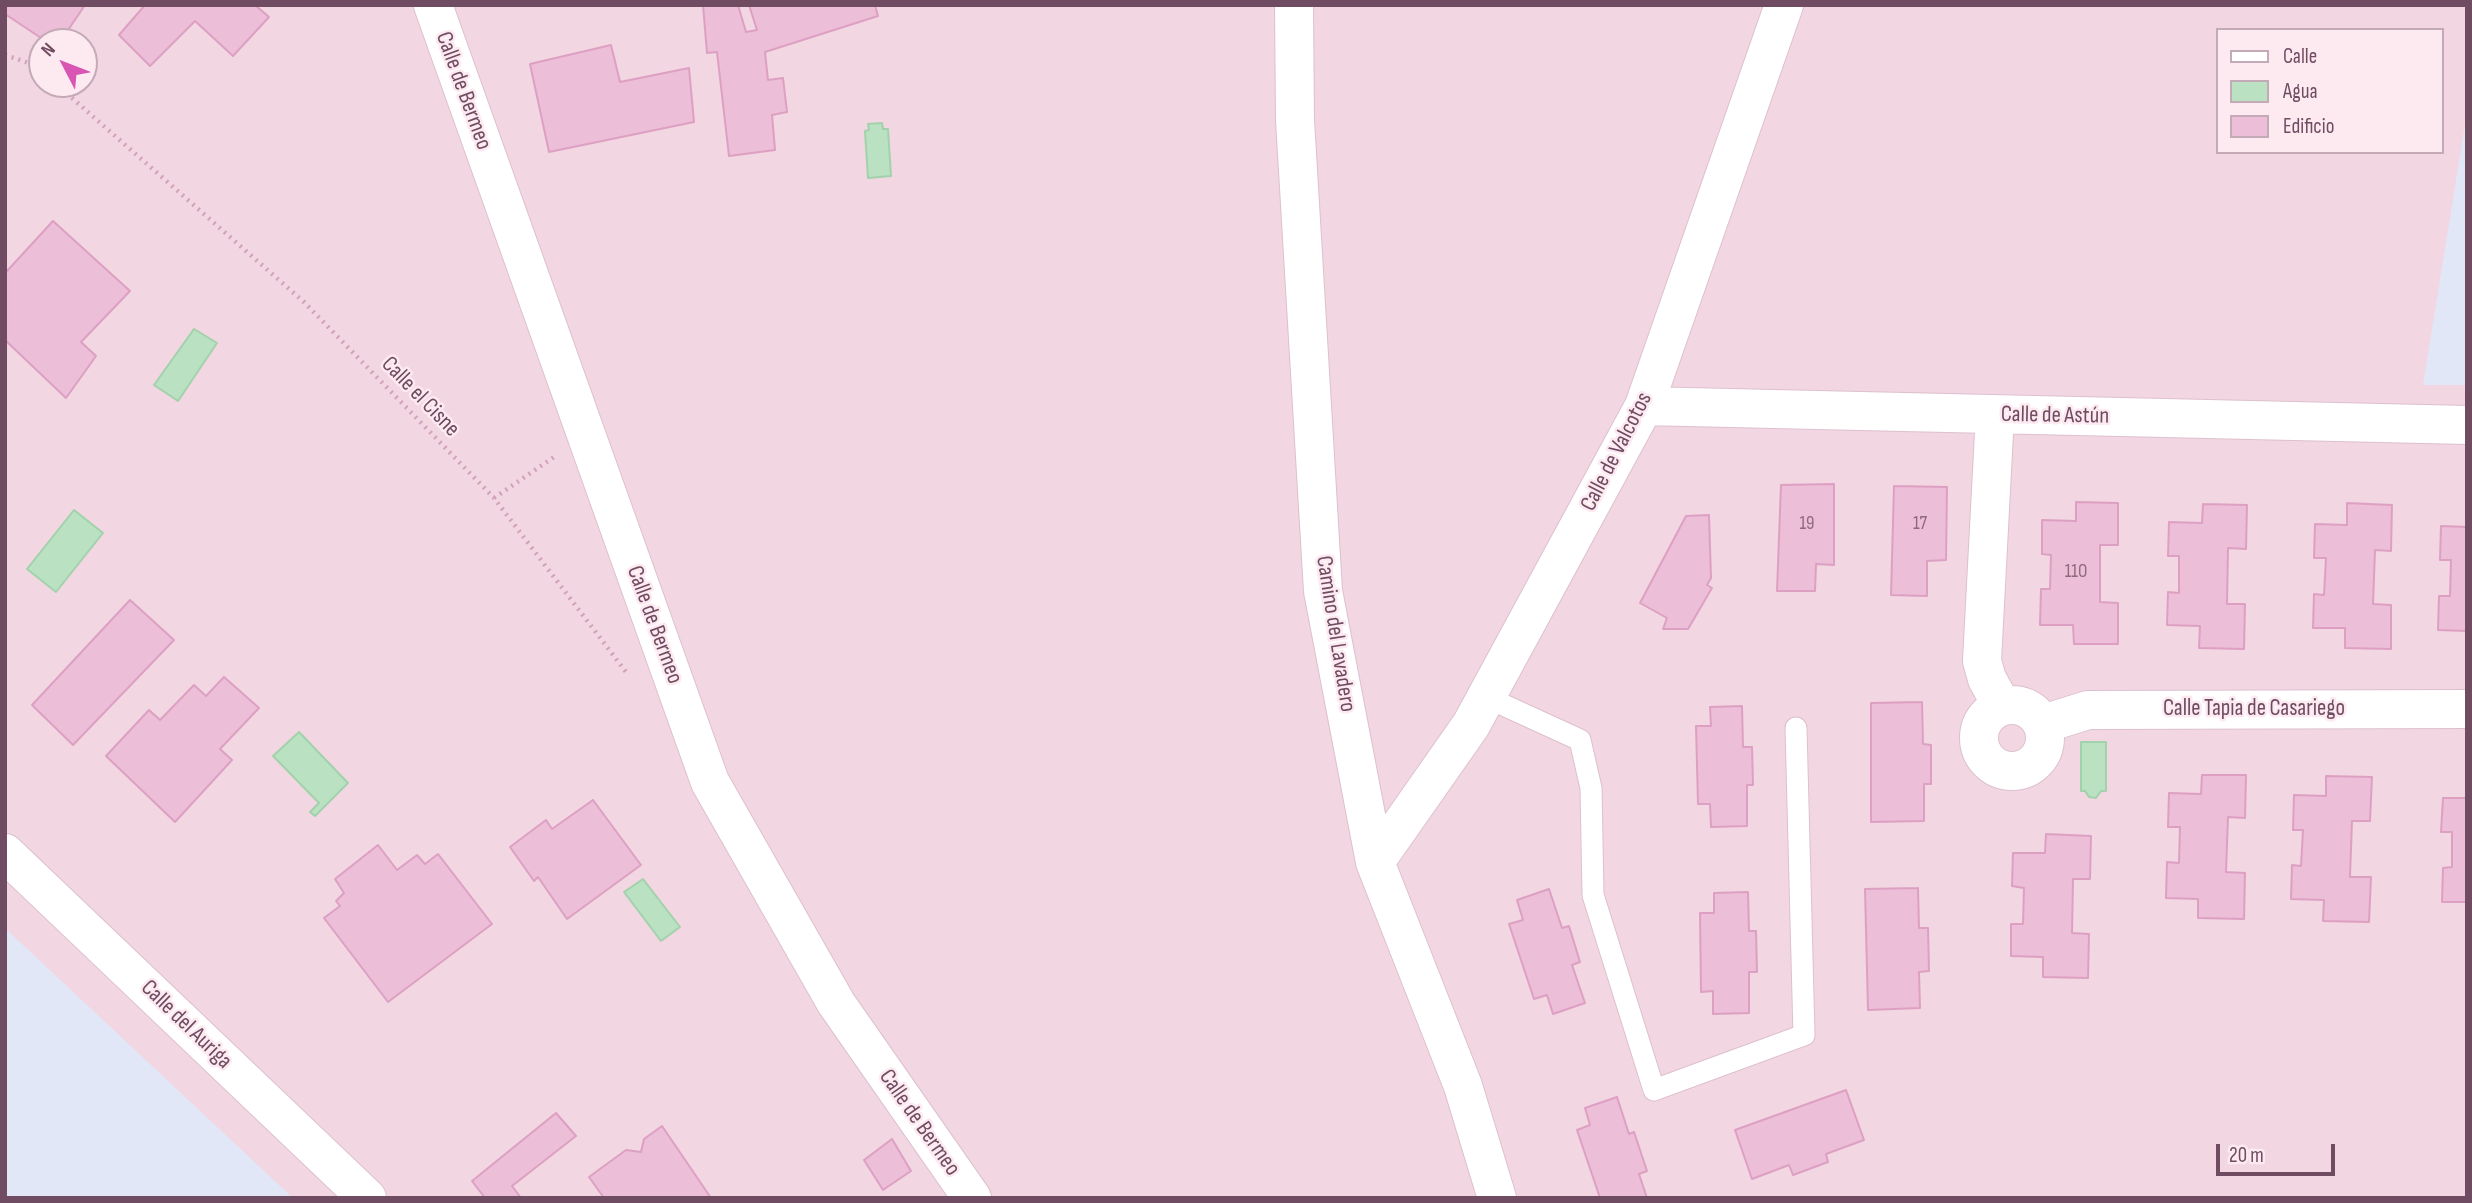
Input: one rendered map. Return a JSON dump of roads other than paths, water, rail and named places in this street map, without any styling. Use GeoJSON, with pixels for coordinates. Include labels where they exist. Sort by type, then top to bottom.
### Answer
{"type":"FeatureCollection","features":[{"type":"Feature","properties":{"kind":"street","name":"Calle de Bermeo"},"geometry":{"type":"LineString","coordinates":[[433,5],[710,782],[836,1003],[972,1198]]}},
{"type":"Feature","properties":{"kind":"street","name":"Camino del Lavadero"},"geometry":{"type":"LineString","coordinates":[[1294,5],[1295,120],[1323,591],[1375,862],[1463,1086],[1497,1198]]}},
{"type":"Feature","properties":{"kind":"street","name":"Calle de Valcotos"},"geometry":{"type":"LineString","coordinates":[[1375,862],[1471,726],[1644,406],[1784,5]]}},
{"type":"Feature","properties":{"kind":"street","name":"Calle de Astún"},"geometry":{"type":"LineString","coordinates":[[1644,406],[2467,425]]}},
{"type":"Feature","properties":{"kind":"street"},"geometry":{"type":"LineString","coordinates":[[1995,414],[1982,661],[1987,679],[2002,706]]}},
{"type":"Feature","properties":{"kind":"street"},"geometry":{"type":"LineString","coordinates":[[2014,704],[2026,707],[2036,714],[2043,724],[2046,736],[2044,749],[2038,760],[2016,771],[2004,771],[1993,765],[1984,757],[1979,745],[1983,721],[1991,712],[2002,706],[2014,704]]}},
{"type":"Feature","properties":{"kind":"street","name":"Calle Tapia de Casariego"},"geometry":{"type":"LineString","coordinates":[[2043,724],[2088,710],[2467,709]]}},
{"type":"Feature","properties":{"kind":"street","name":"Calle del Auriga"},"geometry":{"type":"LineString","coordinates":[[5,853],[367,1198]]}},
{"type":"Feature","properties":{"kind":"lane"},"geometry":{"type":"LineString","coordinates":[[1486,697],[1580,740],[1591,788],[1593,895],[1654,1090],[1804,1035],[1796,728]]}},
{"type":"Feature","properties":{"kind":"water"},"geometry":{"type":"Polygon","coordinates":[[[882,123],[883,129],[888,129],[891,176],[868,178],[865,131],[869,130],[868,124],[882,123]]]}},
{"type":"Feature","properties":{"kind":"water"},"geometry":{"type":"Polygon","coordinates":[[[194,329],[217,343],[178,401],[154,385],[194,329]]]}},
{"type":"Feature","properties":{"kind":"water"},"geometry":{"type":"Polygon","coordinates":[[[74,510],[103,533],[56,592],[27,569],[74,510]]]}},
{"type":"Feature","properties":{"kind":"water"},"geometry":{"type":"Polygon","coordinates":[[[299,732],[348,783],[315,816],[310,812],[319,803],[273,756],[299,732]]]}},
{"type":"Feature","properties":{"kind":"water"},"geometry":{"type":"Polygon","coordinates":[[[2081,742],[2106,742],[2106,791],[2101,791],[2096,798],[2081,791],[2081,742]]]}},
{"type":"Feature","properties":{"kind":"water"},"geometry":{"type":"Polygon","coordinates":[[[643,879],[680,927],[661,941],[624,892],[643,879]]]}}]}
